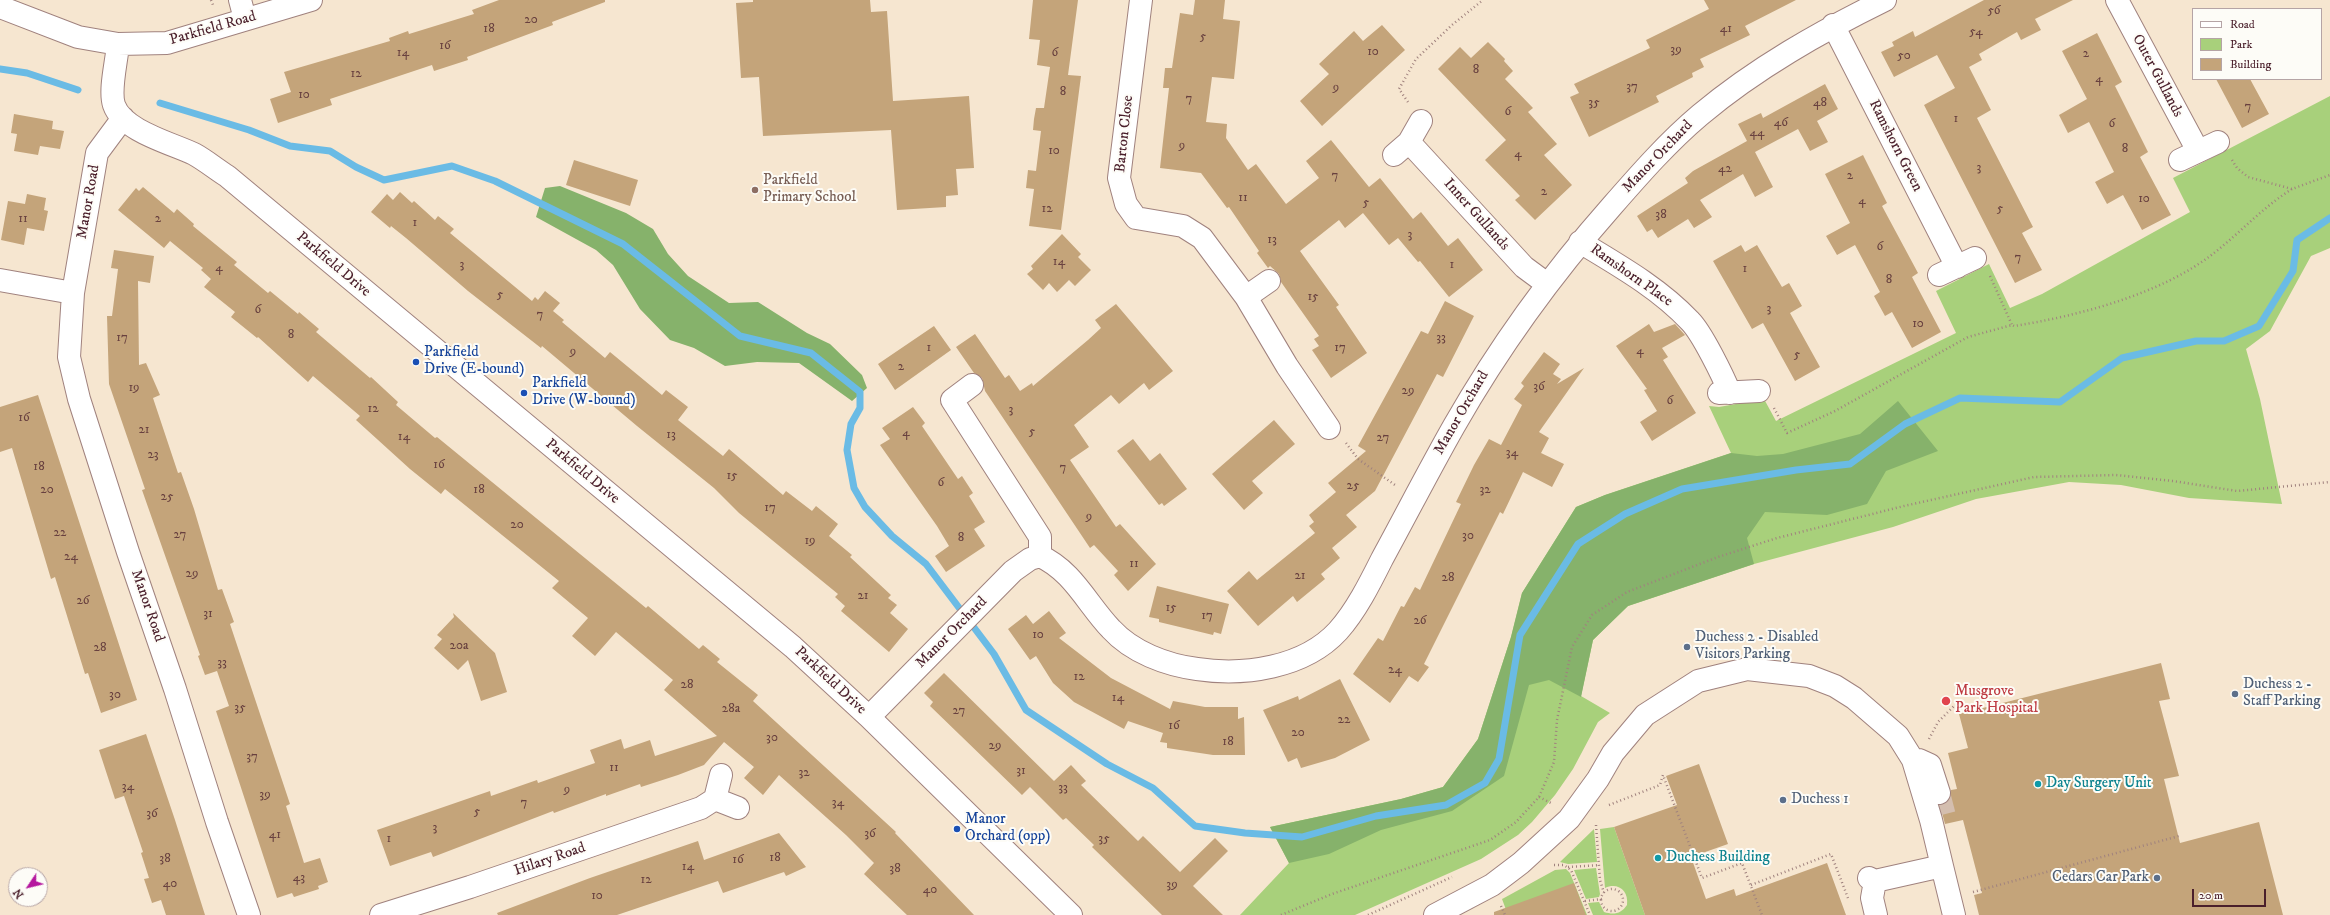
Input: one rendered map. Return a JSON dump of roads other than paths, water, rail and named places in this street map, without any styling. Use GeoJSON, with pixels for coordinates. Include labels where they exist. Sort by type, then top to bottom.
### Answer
{"type":"FeatureCollection","features":[{"type":"Feature","properties":{"kind":"street","name":"Parkfield Road"},"geometry":{"type":"LineString","coordinates":[[0,7],[78,37],[118,44],[168,43],[243,10],[311,0]]}},
{"type":"Feature","properties":{"kind":"street","name":"Barton Close"},"geometry":{"type":"LineString","coordinates":[[1141,0],[1119,178],[1126,204],[1136,218],[1183,226],[1202,238],[1246,297],[1287,366],[1329,428]]}},
{"type":"Feature","properties":{"kind":"street","name":"Manor Orchard"},"geometry":{"type":"LineString","coordinates":[[869,717],[1013,571],[1030,559],[1040,556],[1053,562],[1066,573],[1112,631],[1130,645],[1149,656],[1197,669],[1252,670],[1280,664],[1299,657],[1320,646],[1337,632],[1369,584],[1483,374],[1547,284],[1580,242],[1658,154],[1701,114],[1755,73],[1833,25],[1885,0]]}},
{"type":"Feature","properties":{"kind":"street","name":"Outer Gullands"},"geometry":{"type":"LineString","coordinates":[[2117,0],[2189,156],[2218,142]]}},
{"type":"Feature","properties":{"kind":"street","name":"Ramshorn Green"},"geometry":{"type":"LineString","coordinates":[[1833,25],[1957,267]]}},
{"type":"Feature","properties":{"kind":"street","name":"Parkfield Drive"},"geometry":{"type":"LineString","coordinates":[[118,44],[114,105],[123,118],[143,132],[195,154],[226,176],[776,633],[869,717],[1071,915]]}},
{"type":"Feature","properties":{"kind":"street","name":"Manor Road"},"geometry":{"type":"LineString","coordinates":[[123,118],[97,153],[73,293],[69,357],[79,399],[128,552],[175,689],[217,822],[249,915]]}},
{"type":"Feature","properties":{"kind":"street","name":"Inner Gullands"},"geometry":{"type":"LineString","coordinates":[[1421,121],[1402,148],[1524,267],[1547,284]]}},
{"type":"Feature","properties":{"kind":"street","name":"Ramshorn Place"},"geometry":{"type":"LineString","coordinates":[[1580,242],[1630,272],[1669,301],[1691,322],[1724,378],[1725,393],[1759,391]]}},
{"type":"Feature","properties":{"kind":"street"},"geometry":{"type":"LineString","coordinates":[[0,280],[73,293]]}},
{"type":"Feature","properties":{"kind":"street"},"geometry":{"type":"LineString","coordinates":[[1246,297],[1269,281]]}},
{"type":"Feature","properties":{"kind":"street"},"geometry":{"type":"LineString","coordinates":[[972,385],[952,400],[1040,537],[1040,556]]}},
{"type":"Feature","properties":{"kind":"street"},"geometry":{"type":"LineString","coordinates":[[1435,915],[1492,885],[1521,863],[1569,819],[1598,779],[1613,753],[1640,720],[1665,700],[1698,681],[1747,669],[1809,676],[1835,686],[1854,698],[1884,722],[1898,736],[1913,760],[1941,831],[1942,866],[1954,915]]}},
{"type":"Feature","properties":{"kind":"street"},"geometry":{"type":"LineString","coordinates":[[1913,760],[1920,760],[1930,765],[1939,793]]}},
{"type":"Feature","properties":{"kind":"street"},"geometry":{"type":"LineString","coordinates":[[721,775],[715,799],[738,808]]}},
{"type":"Feature","properties":{"kind":"street","name":"Hilary Road"},"geometry":{"type":"LineString","coordinates":[[381,915],[470,887],[701,808],[715,799]]}},
{"type":"Feature","properties":{"kind":"street"},"geometry":{"type":"LineString","coordinates":[[1876,915],[1872,898],[1872,879],[1942,866]]}},
{"type":"Feature","properties":{"kind":"waterway"},"geometry":{"type":"LineString","coordinates":[[0,69],[27,73],[78,90]]}},
{"type":"Feature","properties":{"kind":"waterway"},"geometry":{"type":"LineString","coordinates":[[160,103],[249,130],[290,146],[330,151],[356,167],[384,180],[452,166],[495,181],[623,244],[740,336],[811,353],[860,392],[860,408],[851,424],[847,450],[854,488],[865,507],[892,536],[926,564],[994,654],[1026,710],[1107,764],[1153,788],[1195,826],[1245,833],[1302,837],[1376,816],[1446,805],[1485,783],[1499,759],[1520,635],[1578,544],[1625,514],[1682,489],[1796,470],[1850,464],[1905,424],[1960,398],[2060,402],[2122,358],[2196,341],[2224,341],[2259,326],[2293,271],[2297,240],[2330,218]]}},
{"type":"Feature","properties":{"kind":"tunnel"},"geometry":{"type":"LineString","coordinates":[[1939,793],[1947,824]]}},
{"type":"Feature","properties":{"kind":"place","name":"Parkfield Primary School"},"geometry":{"type":"Point","coordinates":[755,190]}},
{"type":"Feature","properties":{"kind":"place","name":"Parkfield Drive (E-bound)"},"geometry":{"type":"Point","coordinates":[416,362]}},
{"type":"Feature","properties":{"kind":"place","name":"Parkfield Drive (W-bound)"},"geometry":{"type":"Point","coordinates":[524,393]}},
{"type":"Feature","properties":{"kind":"place","name":"Duchess 2 - Disabled Visitors Parking"},"geometry":{"type":"Point","coordinates":[1687,647]}},
{"type":"Feature","properties":{"kind":"place","name":"Duchess 2 - Staff Parking"},"geometry":{"type":"Point","coordinates":[2235,694]}},
{"type":"Feature","properties":{"kind":"place","name":"Musgrove Park Hospital"},"geometry":{"type":"Point","coordinates":[1946,701]}},
{"type":"Feature","properties":{"kind":"place","name":"Day Surgery Unit"},"geometry":{"type":"Point","coordinates":[2038,784]}},
{"type":"Feature","properties":{"kind":"place","name":"Duchess 1"},"geometry":{"type":"Point","coordinates":[1783,800]}},
{"type":"Feature","properties":{"kind":"place","name":"Manor Orchard (opp)"},"geometry":{"type":"Point","coordinates":[957,829]}},
{"type":"Feature","properties":{"kind":"place","name":"Duchess Building"},"geometry":{"type":"Point","coordinates":[1658,858]}},
{"type":"Feature","properties":{"kind":"place","name":"Cedars Car Park"},"geometry":{"type":"Point","coordinates":[2157,878]}}]}
